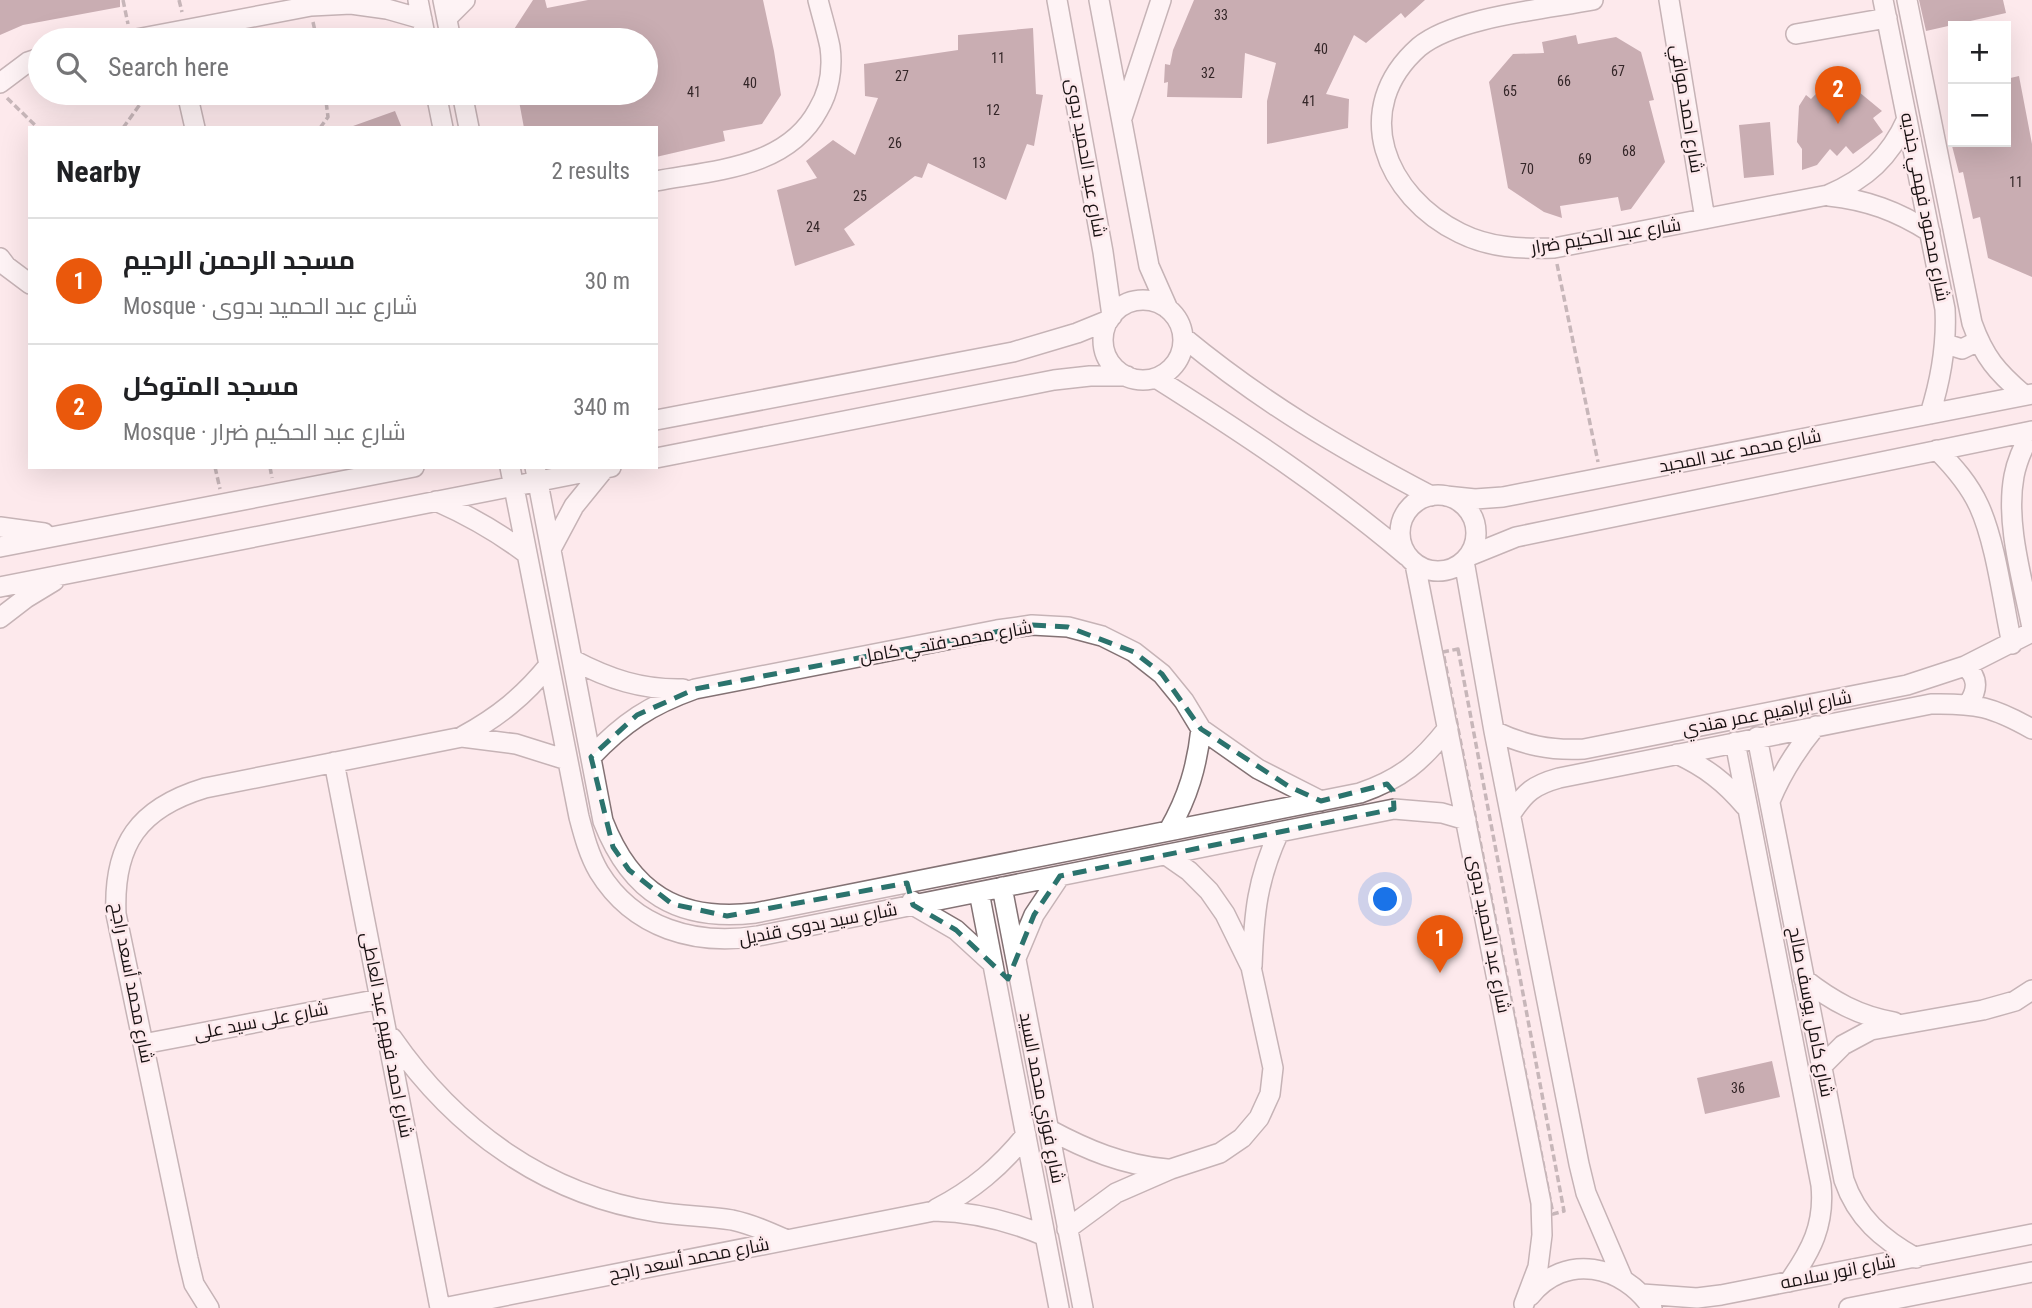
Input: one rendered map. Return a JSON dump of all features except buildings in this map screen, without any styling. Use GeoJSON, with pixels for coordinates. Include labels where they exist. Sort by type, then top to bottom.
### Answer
{"type":"FeatureCollection","features":[{"type":"Feature","properties":{"kind":"street"},"geometry":{"type":"LineString","coordinates":[[449,28],[445,9],[465,0]]}},
{"type":"Feature","properties":{"kind":"street"},"geometry":{"type":"LineString","coordinates":[[658,181],[745,164],[770,156],[793,142],[811,124],[824,100],[831,75],[830,48],[818,0]]}},
{"type":"Feature","properties":{"kind":"street","name":"شارع عبد الحميد بدوى"},"geometry":{"type":"LineString","coordinates":[[1057,0],[1103,252],[1110,318]]}},
{"type":"Feature","properties":{"kind":"street"},"geometry":{"type":"LineString","coordinates":[[1099,0],[1149,266],[1183,337],[1177,362],[1168,372],[1156,378],[1136,380],[1117,371],[1105,352],[1104,330],[1110,318],[1121,307],[1132,302],[1157,303],[1168,309]]}},
{"type":"Feature","properties":{"kind":"street"},"geometry":{"type":"LineString","coordinates":[[1120,122],[1161,0]]}},
{"type":"Feature","properties":{"kind":"street","name":"شارع عبد الحكيم ضرار"},"geometry":{"type":"LineString","coordinates":[[1593,0],[1479,21],[1448,30],[1420,46],[1398,69],[1383,97],[1381,132],[1390,165],[1409,193],[1432,216],[1460,233],[1490,244],[1522,249],[1554,248],[1828,195],[1849,187],[1885,158],[1898,140],[1907,119]]}},
{"type":"Feature","properties":{"kind":"street","name":"شارع احمد موافي"},"geometry":{"type":"LineString","coordinates":[[1669,0],[1705,219]]}},
{"type":"Feature","properties":{"kind":"street","name":"شارع محمود فهمي جنديه"},"geometry":{"type":"LineString","coordinates":[[1908,0],[1972,323],[1978,341],[1997,372],[2028,395]]}},
{"type":"Feature","properties":{"kind":"street"},"geometry":{"type":"LineString","coordinates":[[212,28],[316,3],[420,10],[424,28]]}},
{"type":"Feature","properties":{"kind":"street"},"geometry":{"type":"LineString","coordinates":[[1796,34],[1885,9]]}},
{"type":"Feature","properties":{"kind":"street","name":"شارع محمود فهمي جنديه"},"geometry":{"type":"LineString","coordinates":[[1885,9],[1945,309],[1946,344],[1941,379],[1930,414]]}},
{"type":"Feature","properties":{"kind":"street"},"geometry":{"type":"LineString","coordinates":[[0,83],[28,62]]}},
{"type":"Feature","properties":{"kind":"street"},"geometry":{"type":"LineString","coordinates":[[190,105],[195,126]]}},
{"type":"Feature","properties":{"kind":"street"},"geometry":{"type":"LineString","coordinates":[[438,105],[443,126]]}},
{"type":"Feature","properties":{"kind":"street"},"geometry":{"type":"LineString","coordinates":[[464,105],[469,126]]}},
{"type":"Feature","properties":{"kind":"street","name":"شارع عبد الحكيم ضرار"},"geometry":{"type":"LineString","coordinates":[[1828,195],[1882,206],[1907,217],[1930,232]]}},
{"type":"Feature","properties":{"kind":"street"},"geometry":{"type":"LineString","coordinates":[[0,258],[6,267],[28,283]]}},
{"type":"Feature","properties":{"kind":"street"},"geometry":{"type":"LineString","coordinates":[[658,420],[1013,352],[1066,337],[1110,318]]}},
{"type":"Feature","properties":{"kind":"street"},"geometry":{"type":"LineString","coordinates":[[1183,337],[1228,374],[1276,408],[1326,439],[1439,496],[1458,501],[1474,520],[1474,545],[1466,558],[1494,731],[1586,1193],[1622,1277]]}},
{"type":"Feature","properties":{"kind":"street"},"geometry":{"type":"LineString","coordinates":[[1946,344],[1962,349],[1978,341]]}},
{"type":"Feature","properties":{"kind":"street"},"geometry":{"type":"LineString","coordinates":[[658,458],[1054,380],[1127,376]]}},
{"type":"Feature","properties":{"kind":"street"},"geometry":{"type":"LineString","coordinates":[[1156,378],[1309,478],[1359,515],[1411,560],[1427,570],[1440,571],[1453,568],[1466,558],[1516,537],[2032,431]]}},
{"type":"Feature","properties":{"kind":"street","name":"شارع محمد عبد المجيد"},"geometry":{"type":"LineString","coordinates":[[1439,496],[1475,499],[1503,497],[2028,395]]}},
{"type":"Feature","properties":{"kind":"street"},"geometry":{"type":"LineString","coordinates":[[2032,431],[2021,452],[2011,499],[2012,523],[2032,630]]}},
{"type":"Feature","properties":{"kind":"street"},"geometry":{"type":"LineString","coordinates":[[1937,450],[1961,477],[1979,507],[1987,529],[2012,644]]}},
{"type":"Feature","properties":{"kind":"street"},"geometry":{"type":"LineString","coordinates":[[0,547],[404,469]]}},
{"type":"Feature","properties":{"kind":"street"},"geometry":{"type":"LineString","coordinates":[[0,587],[436,501],[512,477],[596,469]]}},
{"type":"Feature","properties":{"kind":"street"},"geometry":{"type":"LineString","coordinates":[[551,549],[574,506],[607,469]]}},
{"type":"Feature","properties":{"kind":"street","name":"شارع سيد بدوى قنديل"},"geometry":{"type":"LineString","coordinates":[[537,474],[603,821],[613,847],[629,870],[649,890],[673,904],[699,913],[727,916],[755,913],[1360,793],[1387,783],[1422,758],[1448,728]]}},
{"type":"Feature","properties":{"kind":"street","name":"شارع سيد بدوى قنديل"},"geometry":{"type":"LineString","coordinates":[[512,477],[588,849],[599,872],[615,893],[634,911],[656,925],[706,940],[732,940],[1394,809],[1442,813],[1466,821]]}},
{"type":"Feature","properties":{"kind":"street"},"geometry":{"type":"LineString","coordinates":[[1411,560],[1401,544],[1402,519],[1409,508],[1419,500],[1439,496]]}},
{"type":"Feature","properties":{"kind":"street"},"geometry":{"type":"LineString","coordinates":[[436,501],[469,515],[527,554]]}},
{"type":"Feature","properties":{"kind":"street"},"geometry":{"type":"LineString","coordinates":[[0,527],[62,535]]}},
{"type":"Feature","properties":{"kind":"street","name":"شارع عبد الحميد بدوى"},"geometry":{"type":"LineString","coordinates":[[1411,560],[1448,728],[1541,1203],[1542,1235],[1538,1267],[1522,1306]]}},
{"type":"Feature","properties":{"kind":"street"},"geometry":{"type":"LineString","coordinates":[[0,618],[26,598],[64,575]]}},
{"type":"Feature","properties":{"kind":"street","name":"شارع محمد فتحي كامل"},"geometry":{"type":"LineString","coordinates":[[591,757],[612,734],[637,715],[665,699],[695,689],[997,629],[1032,625],[1068,627],[1102,636],[1134,652],[1162,674],[1184,701],[1201,729],[1258,769],[1321,801]]}},
{"type":"Feature","properties":{"kind":"street","name":"شارع ابراهيم عمر هندي"},"geometry":{"type":"LineString","coordinates":[[1494,731],[1537,747],[1584,749],[1908,685],[1965,666],[2012,644],[2032,630]]}},
{"type":"Feature","properties":{"kind":"street","name":"شارع محمد فتحي كامل"},"geometry":{"type":"LineString","coordinates":[[573,660],[601,675],[631,685],[695,689]]}},
{"type":"Feature","properties":{"kind":"street","name":"شارع محمد أسعد راجح"},"geometry":{"type":"LineString","coordinates":[[209,1308],[194,1284],[116,914],[114,886],[121,858],[134,832],[154,811],[178,796],[205,788],[462,737],[510,706],[531,687],[549,665]]}},
{"type":"Feature","properties":{"kind":"street"},"geometry":{"type":"LineString","coordinates":[[1965,666],[1972,672],[1976,683],[1975,694],[1969,704]]}},
{"type":"Feature","properties":{"kind":"street","name":"شارع ابراهيم عمر هندي"},"geometry":{"type":"LineString","coordinates":[[1511,814],[1523,795],[1541,783],[1757,737],[1931,704],[1969,704],[2001,713],[2032,729]]}},
{"type":"Feature","properties":{"kind":"street"},"geometry":{"type":"LineString","coordinates":[[1770,802],[1781,774],[1816,726]]}},
{"type":"Feature","properties":{"kind":"street"},"geometry":{"type":"LineString","coordinates":[[1169,830],[1192,782],[1201,729]]}},
{"type":"Feature","properties":{"kind":"street","name":"شارع محمد أسعد راجح"},"geometry":{"type":"LineString","coordinates":[[462,737],[516,744],[568,760]]}},
{"type":"Feature","properties":{"kind":"street","name":"شارع كامل يوسف صالح"},"geometry":{"type":"LineString","coordinates":[[1757,737],[1821,1067],[1849,1193],[1872,1228],[1888,1242],[1916,1258]]}},
{"type":"Feature","properties":{"kind":"street","name":"شارع كامل يوسف صالح"},"geometry":{"type":"LineString","coordinates":[[1735,742],[1822,1199],[1818,1229],[1807,1257],[1789,1282]]}},
{"type":"Feature","properties":{"kind":"street"},"geometry":{"type":"LineString","coordinates":[[1677,754],[1704,767],[1728,786],[1747,809]]}},
{"type":"Feature","properties":{"kind":"street","name":"شارع احمد فهيم عبد العاطى"},"geometry":{"type":"LineString","coordinates":[[334,762],[442,1308]]}},
{"type":"Feature","properties":{"kind":"street"},"geometry":{"type":"LineString","coordinates":[[1387,783],[1393,791],[1394,809]]}},
{"type":"Feature","properties":{"kind":"street"},"geometry":{"type":"LineString","coordinates":[[1251,967],[1254,911],[1259,884],[1267,857],[1279,832]]}},
{"type":"Feature","properties":{"kind":"street"},"geometry":{"type":"LineString","coordinates":[[1068,1229],[1116,1193],[1171,1169],[1220,1153],[1242,1138],[1259,1118],[1270,1094],[1273,1068],[1251,967],[1226,914],[1209,891],[1189,871],[1166,855]]}},
{"type":"Feature","properties":{"kind":"street"},"geometry":{"type":"LineString","coordinates":[[1016,959],[1034,915],[1060,876]]}},
{"type":"Feature","properties":{"kind":"street"},"geometry":{"type":"LineString","coordinates":[[907,883],[913,905],[956,930],[993,964]]}},
{"type":"Feature","properties":{"kind":"street","name":"شارع فوزي محمد السيد"},"geometry":{"type":"LineString","coordinates":[[1002,887],[1083,1308]]}},
{"type":"Feature","properties":{"kind":"street","name":"شارع فوزي محمد السيد"},"geometry":{"type":"LineString","coordinates":[[979,892],[1059,1308]]}},
{"type":"Feature","properties":{"kind":"street"},"geometry":{"type":"LineString","coordinates":[[1804,979],[1825,996],[1849,1009],[1902,1023]]}},
{"type":"Feature","properties":{"kind":"street"},"geometry":{"type":"LineString","coordinates":[[1821,1067],[1843,1045],[1871,1030],[1983,1010],[2015,1001],[2032,990]]}},
{"type":"Feature","properties":{"kind":"street","name":"شارع على سيد على"},"geometry":{"type":"LineString","coordinates":[[143,1044],[380,999]]}},
{"type":"Feature","properties":{"kind":"street"},"geometry":{"type":"LineString","coordinates":[[386,1031],[414,1069],[446,1105],[482,1137],[522,1163],[564,1185],[609,1201],[656,1212],[733,1220],[761,1228],[787,1240]]}},
{"type":"Feature","properties":{"kind":"street"},"geometry":{"type":"LineString","coordinates":[[1048,1129],[1108,1158],[1139,1167],[1171,1169]]}},
{"type":"Feature","properties":{"kind":"street","name":"شارع محمد أسعد راجح"},"geometry":{"type":"LineString","coordinates":[[934,1211],[985,1179],[1026,1135]]}},
{"type":"Feature","properties":{"kind":"street"},"geometry":{"type":"LineString","coordinates":[[1822,1199],[1830,1202],[1841,1200],[1849,1193]]}},
{"type":"Feature","properties":{"kind":"street","name":"شارع محمد أسعد راجح"},"geometry":{"type":"LineString","coordinates":[[442,1308],[934,1211],[991,1216],[1019,1224],[1045,1236]]}},
{"type":"Feature","properties":{"kind":"street","name":"شارع انور سلامه"},"geometry":{"type":"LineString","coordinates":[[1647,1301],[1697,1298],[1789,1282],[2032,1234]]}},
{"type":"Feature","properties":{"kind":"street"},"geometry":{"type":"LineString","coordinates":[[1522,1306],[1535,1289],[1550,1278],[1567,1271],[1586,1268],[1604,1270],[1622,1277],[1647,1301]]}},
{"type":"Feature","properties":{"kind":"street"},"geometry":{"type":"LineString","coordinates":[[1849,1308],[1918,1301],[2032,1272]]}},
{"type":"Feature","properties":{"kind":"path"},"geometry":{"type":"LineString","coordinates":[[123,0],[129,28]]}},
{"type":"Feature","properties":{"kind":"path"},"geometry":{"type":"LineString","coordinates":[[0,91],[36,126]]}},
{"type":"Feature","properties":{"kind":"path"},"geometry":{"type":"LineString","coordinates":[[124,126],[139,105]]}},
{"type":"Feature","properties":{"kind":"path"},"geometry":{"type":"LineString","coordinates":[[321,126],[328,117],[326,105]]}},
{"type":"Feature","properties":{"kind":"path"},"geometry":{"type":"LineString","coordinates":[[1554,248],[1601,478]]}},
{"type":"Feature","properties":{"kind":"highlighted area"},"geometry":{"type":"Polygon","coordinates":[[[1032,625],[1068,627],[1134,652],[1162,674],[1201,729],[1288,786],[1321,801],[1387,784],[1393,791],[1394,809],[1060,876],[1034,915],[1008,979],[956,930],[913,905],[907,883],[727,916],[672,904],[629,870],[613,847],[591,757],[637,715],[695,689],[1032,625]]]}},
{"type":"Feature","properties":{"kind":"place","name":"مسجد المتوكل"},"geometry":{"type":"Point","coordinates":[1838,124]}},
{"type":"Feature","properties":{"kind":"place","name":"مسجد الرحمن الرحيم"},"geometry":{"type":"Point","coordinates":[1440,973]}}]}
